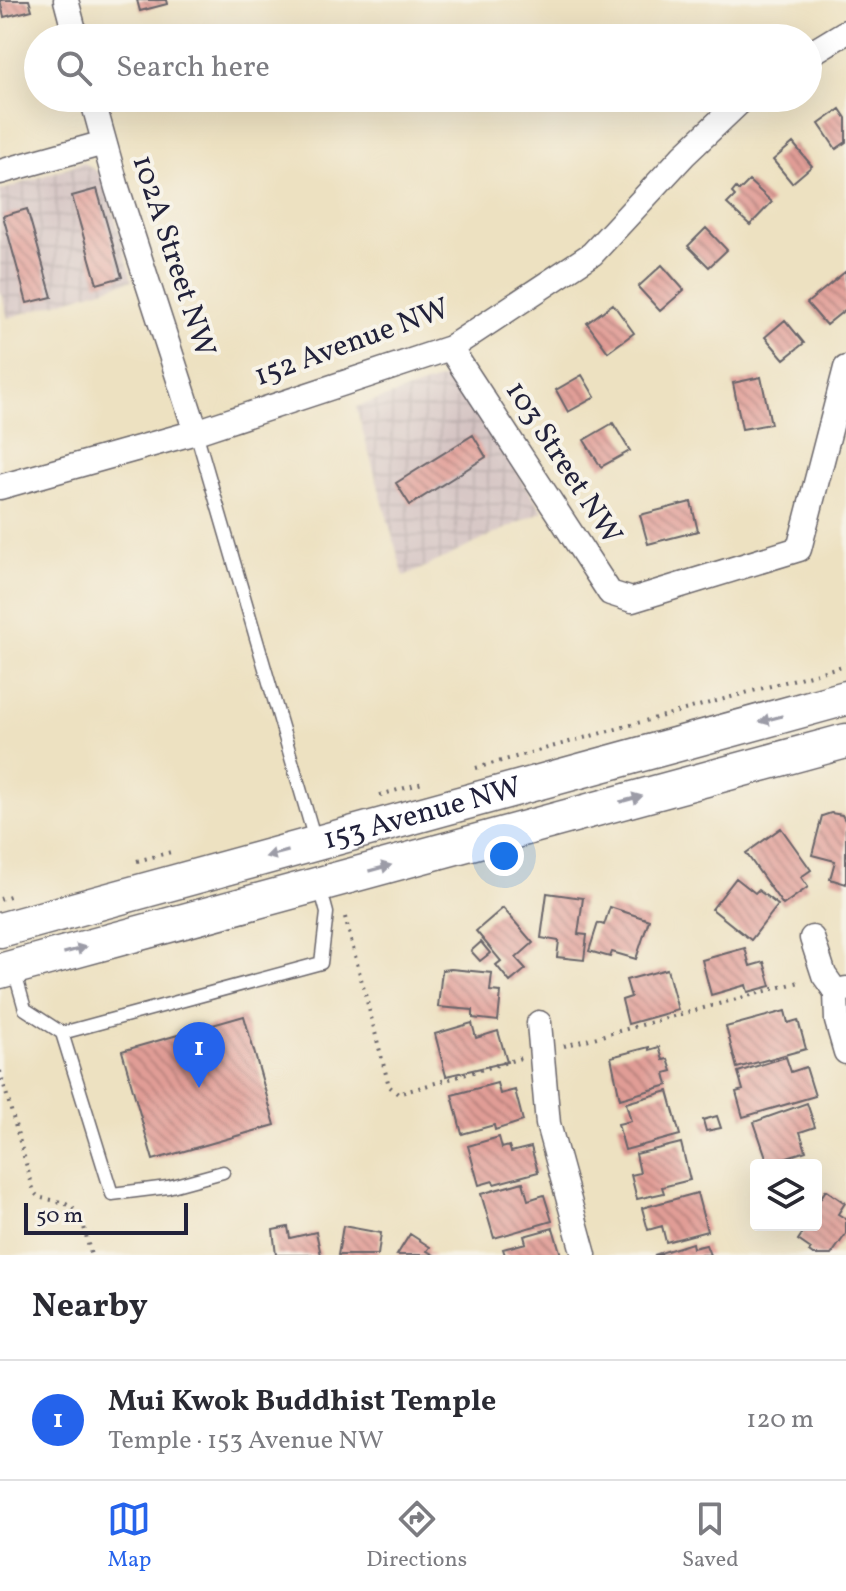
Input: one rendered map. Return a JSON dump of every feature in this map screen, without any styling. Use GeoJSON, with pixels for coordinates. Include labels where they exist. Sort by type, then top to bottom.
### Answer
{"type":"FeatureCollection","features":[{"type":"Feature","properties":{"kind":"main road","name":"153 Avenue NW"},"geometry":{"type":"LineString","coordinates":[[0,930],[846,698]]}},
{"type":"Feature","properties":{"kind":"main road","name":"153 Avenue NW"},"geometry":{"type":"LineString","coordinates":[[6,969],[846,741]]}},
{"type":"Feature","properties":{"kind":"street"},"geometry":{"type":"LineString","coordinates":[[66,0],[72,24]]}},
{"type":"Feature","properties":{"kind":"street"},"geometry":{"type":"LineString","coordinates":[[822,47],[846,32]]}},
{"type":"Feature","properties":{"kind":"street","name":"102A Street NW"},"geometry":{"type":"LineString","coordinates":[[96,112],[196,432]]}},
{"type":"Feature","properties":{"kind":"street","name":"152 Avenue NW"},"geometry":{"type":"LineString","coordinates":[[0,487],[196,432],[450,348],[592,254],[684,155],[729,112]]}},
{"type":"Feature","properties":{"kind":"street"},"geometry":{"type":"LineString","coordinates":[[0,172],[104,143]]}},
{"type":"Feature","properties":{"kind":"street","name":"103 Street NW"},"geometry":{"type":"LineString","coordinates":[[450,348],[610,593],[632,600],[799,549],[846,368]]}},
{"type":"Feature","properties":{"kind":"street"},"geometry":{"type":"LineString","coordinates":[[812,938],[824,975],[841,991],[837,1021],[846,1052]]}},
{"type":"Feature","properties":{"kind":"street"},"geometry":{"type":"LineString","coordinates":[[539,1023],[548,1124],[584,1255]]}},
{"type":"Feature","properties":{"kind":"lane"},"geometry":{"type":"LineString","coordinates":[[196,432],[316,844]]}},
{"type":"Feature","properties":{"kind":"lane"},"geometry":{"type":"LineString","coordinates":[[62,1033],[321,963],[327,913],[320,885]]}},
{"type":"Feature","properties":{"kind":"lane"},"geometry":{"type":"LineString","coordinates":[[6,969],[25,1009],[62,1033],[112,1194],[168,1187],[223,1172]]}},
{"type":"Feature","properties":{"kind":"path"},"geometry":{"type":"LineString","coordinates":[[464,773],[846,665]]}},
{"type":"Feature","properties":{"kind":"path"},"geometry":{"type":"LineString","coordinates":[[372,798],[429,782]]}},
{"type":"Feature","properties":{"kind":"path"},"geometry":{"type":"LineString","coordinates":[[129,864],[180,850]]}},
{"type":"Feature","properties":{"kind":"path"},"geometry":{"type":"LineString","coordinates":[[0,899],[26,892]]}},
{"type":"Feature","properties":{"kind":"path"},"geometry":{"type":"LineString","coordinates":[[0,1071],[34,1192],[38,1197],[71,1204],[77,1210],[91,1255]]}},
{"type":"Feature","properties":{"kind":"shaded area"},"geometry":{"type":"Polygon","coordinates":[[[83,162],[104,176],[132,280],[8,318],[0,289],[0,191],[83,162]]]}},
{"type":"Feature","properties":{"kind":"shaded area"},"geometry":{"type":"Polygon","coordinates":[[[454,375],[543,511],[404,577],[356,407],[454,375]]]}},
{"type":"Feature","properties":{"kind":"building"},"geometry":{"type":"Polygon","coordinates":[[[0,0],[29,0],[32,10],[4,17],[0,0]]]}},
{"type":"Feature","properties":{"kind":"building"},"geometry":{"type":"Polygon","coordinates":[[[137,0],[166,0],[167,4],[140,11],[137,0]]]}},
{"type":"Feature","properties":{"kind":"building"},"geometry":{"type":"Polygon","coordinates":[[[840,109],[846,118],[846,142],[836,149],[819,124],[840,109]]]}},
{"type":"Feature","properties":{"kind":"building"},"geometry":{"type":"Polygon","coordinates":[[[793,143],[812,166],[792,183],[773,160],[793,143]]]}},
{"type":"Feature","properties":{"kind":"building"},"geometry":{"type":"Polygon","coordinates":[[[749,181],[772,202],[750,225],[727,204],[735,196],[732,193],[736,188],[739,191],[749,181]]]}},
{"type":"Feature","properties":{"kind":"building"},"geometry":{"type":"Polygon","coordinates":[[[97,189],[122,277],[97,284],[72,196],[97,189]]]}},
{"type":"Feature","properties":{"kind":"building"},"geometry":{"type":"Polygon","coordinates":[[[27,209],[52,297],[27,303],[3,216],[27,209]]]}},
{"type":"Feature","properties":{"kind":"building"},"geometry":{"type":"Polygon","coordinates":[[[706,228],[727,250],[709,267],[688,246],[706,228]]]}},
{"type":"Feature","properties":{"kind":"building"},"geometry":{"type":"Polygon","coordinates":[[[662,265],[684,290],[660,311],[638,287],[662,265]]]}},
{"type":"Feature","properties":{"kind":"building"},"geometry":{"type":"Polygon","coordinates":[[[846,271],[846,309],[826,325],[807,303],[846,271]]]}},
{"type":"Feature","properties":{"kind":"building"},"geometry":{"type":"Polygon","coordinates":[[[613,304],[634,333],[608,352],[587,323],[613,304]]]}},
{"type":"Feature","properties":{"kind":"building"},"geometry":{"type":"Polygon","coordinates":[[[785,320],[804,343],[784,359],[765,337],[785,320]]]}},
{"type":"Feature","properties":{"kind":"building"},"geometry":{"type":"Polygon","coordinates":[[[582,375],[595,397],[568,412],[556,390],[582,375]]]}},
{"type":"Feature","properties":{"kind":"building"},"geometry":{"type":"Polygon","coordinates":[[[761,377],[771,424],[742,429],[733,383],[761,377]]]}},
{"type":"Feature","properties":{"kind":"building"},"geometry":{"type":"Polygon","coordinates":[[[613,423],[630,451],[601,467],[584,440],[613,423]]]}},
{"type":"Feature","properties":{"kind":"building"},"geometry":{"type":"Polygon","coordinates":[[[473,435],[486,457],[410,505],[396,483],[473,435]]]}},
{"type":"Feature","properties":{"kind":"building"},"geometry":{"type":"Polygon","coordinates":[[[691,502],[698,531],[648,544],[640,515],[691,502]]]}},
{"type":"Feature","properties":{"kind":"building"},"geometry":{"type":"Polygon","coordinates":[[[831,813],[842,815],[846,822],[846,884],[830,879],[835,861],[812,855],[822,816],[831,813]]]}},
{"type":"Feature","properties":{"kind":"building"},"geometry":{"type":"Polygon","coordinates":[[[781,828],[811,870],[801,877],[808,887],[783,905],[746,853],[781,828]]]}},
{"type":"Feature","properties":{"kind":"building"},"geometry":{"type":"Polygon","coordinates":[[[736,878],[778,905],[751,940],[712,909],[736,878]]]}},
{"type":"Feature","properties":{"kind":"building"},"geometry":{"type":"Polygon","coordinates":[[[547,893],[583,898],[578,934],[587,935],[584,960],[557,957],[559,941],[541,938],[547,893]]]}},
{"type":"Feature","properties":{"kind":"building"},"geometry":{"type":"Polygon","coordinates":[[[610,907],[649,920],[636,959],[612,952],[610,957],[589,951],[598,923],[604,925],[610,907]]]}},
{"type":"Feature","properties":{"kind":"building"},"geometry":{"type":"Polygon","coordinates":[[[503,908],[533,943],[516,958],[526,969],[510,982],[496,965],[501,961],[476,931],[503,908]]]}},
{"type":"Feature","properties":{"kind":"building"},"geometry":{"type":"Polygon","coordinates":[[[481,942],[490,953],[480,961],[471,951],[481,942]]]}},
{"type":"Feature","properties":{"kind":"building"},"geometry":{"type":"Polygon","coordinates":[[[745,948],[750,966],[764,962],[771,986],[748,992],[746,985],[711,995],[702,960],[745,948]]]}},
{"type":"Feature","properties":{"kind":"building"},"geometry":{"type":"Polygon","coordinates":[[[667,969],[678,1010],[628,1024],[622,1000],[631,997],[626,980],[667,969]]]}},
{"type":"Feature","properties":{"kind":"building"},"geometry":{"type":"Polygon","coordinates":[[[442,970],[492,973],[490,991],[501,992],[498,1021],[473,1018],[473,1010],[438,1007],[442,970]]]}},
{"type":"Feature","properties":{"kind":"building"},"geometry":{"type":"Polygon","coordinates":[[[785,1011],[788,1023],[798,1020],[806,1049],[737,1068],[726,1027],[785,1011]]]}},
{"type":"Feature","properties":{"kind":"building"},"geometry":{"type":"Polygon","coordinates":[[[244,1016],[275,1125],[153,1160],[122,1051],[244,1016]]]}},
{"type":"Feature","properties":{"kind":"building"},"geometry":{"type":"Polygon","coordinates":[[[472,1023],[476,1038],[498,1031],[507,1062],[446,1076],[435,1034],[472,1023]]]}},
{"type":"Feature","properties":{"kind":"building"},"geometry":{"type":"Polygon","coordinates":[[[649,1047],[649,1050],[659,1047],[663,1060],[668,1059],[672,1071],[665,1073],[668,1085],[620,1099],[611,1057],[649,1047]]]}},
{"type":"Feature","properties":{"kind":"building"},"geometry":{"type":"Polygon","coordinates":[[[786,1057],[791,1072],[806,1067],[815,1096],[743,1117],[736,1092],[743,1090],[738,1072],[786,1057]]]}},
{"type":"Feature","properties":{"kind":"building"},"geometry":{"type":"Polygon","coordinates":[[[497,1083],[500,1094],[515,1090],[523,1121],[495,1130],[494,1125],[462,1134],[452,1095],[497,1083]]]}},
{"type":"Feature","properties":{"kind":"building"},"geometry":{"type":"Polygon","coordinates":[[[668,1091],[680,1135],[625,1150],[618,1124],[631,1121],[626,1103],[668,1091]]]}},
{"type":"Feature","properties":{"kind":"building"},"geometry":{"type":"Polygon","coordinates":[[[807,1103],[815,1127],[800,1132],[806,1151],[781,1159],[767,1159],[754,1122],[807,1103]]]}},
{"type":"Feature","properties":{"kind":"building"},"geometry":{"type":"Polygon","coordinates":[[[717,1116],[721,1128],[706,1131],[703,1120],[717,1116]]]}},
{"type":"Feature","properties":{"kind":"building"},"geometry":{"type":"Polygon","coordinates":[[[499,1137],[502,1148],[509,1146],[511,1152],[531,1147],[538,1172],[479,1185],[468,1146],[499,1137]]]}},
{"type":"Feature","properties":{"kind":"building"},"geometry":{"type":"Polygon","coordinates":[[[681,1143],[690,1180],[662,1187],[664,1193],[637,1199],[631,1175],[640,1173],[636,1154],[681,1143]]]}},
{"type":"Feature","properties":{"kind":"building"},"geometry":{"type":"Polygon","coordinates":[[[523,1182],[528,1200],[544,1195],[552,1221],[494,1238],[481,1194],[523,1182]]]}},
{"type":"Feature","properties":{"kind":"building"},"geometry":{"type":"Polygon","coordinates":[[[826,1190],[845,1203],[838,1214],[846,1219],[846,1234],[831,1255],[813,1255],[809,1252],[811,1249],[798,1240],[804,1231],[822,1231],[822,1196],[826,1190]]]}},
{"type":"Feature","properties":{"kind":"building"},"geometry":{"type":"Polygon","coordinates":[[[697,1193],[707,1231],[666,1242],[662,1226],[648,1230],[642,1208],[697,1193]]]}},
{"type":"Feature","properties":{"kind":"building"},"geometry":{"type":"Polygon","coordinates":[[[343,1226],[381,1233],[378,1255],[338,1255],[343,1226]]]}},
{"type":"Feature","properties":{"kind":"building"},"geometry":{"type":"Polygon","coordinates":[[[288,1227],[290,1238],[316,1232],[321,1255],[276,1255],[273,1230],[288,1227]]]}},
{"type":"Feature","properties":{"kind":"building"},"geometry":{"type":"Polygon","coordinates":[[[553,1228],[561,1255],[505,1255],[503,1249],[526,1243],[524,1236],[553,1228]]]}},
{"type":"Feature","properties":{"kind":"building"},"geometry":{"type":"Polygon","coordinates":[[[410,1234],[430,1247],[427,1251],[434,1255],[397,1255],[410,1234]]]}},
{"type":"Feature","properties":{"kind":"building"},"geometry":{"type":"Polygon","coordinates":[[[692,1243],[693,1248],[706,1245],[710,1255],[654,1255],[692,1243]]]}},
{"type":"Feature","properties":{"kind":"place","name":"Mui Kwok Buddhist Temple"},"geometry":{"type":"Point","coordinates":[199,1088]}}]}
